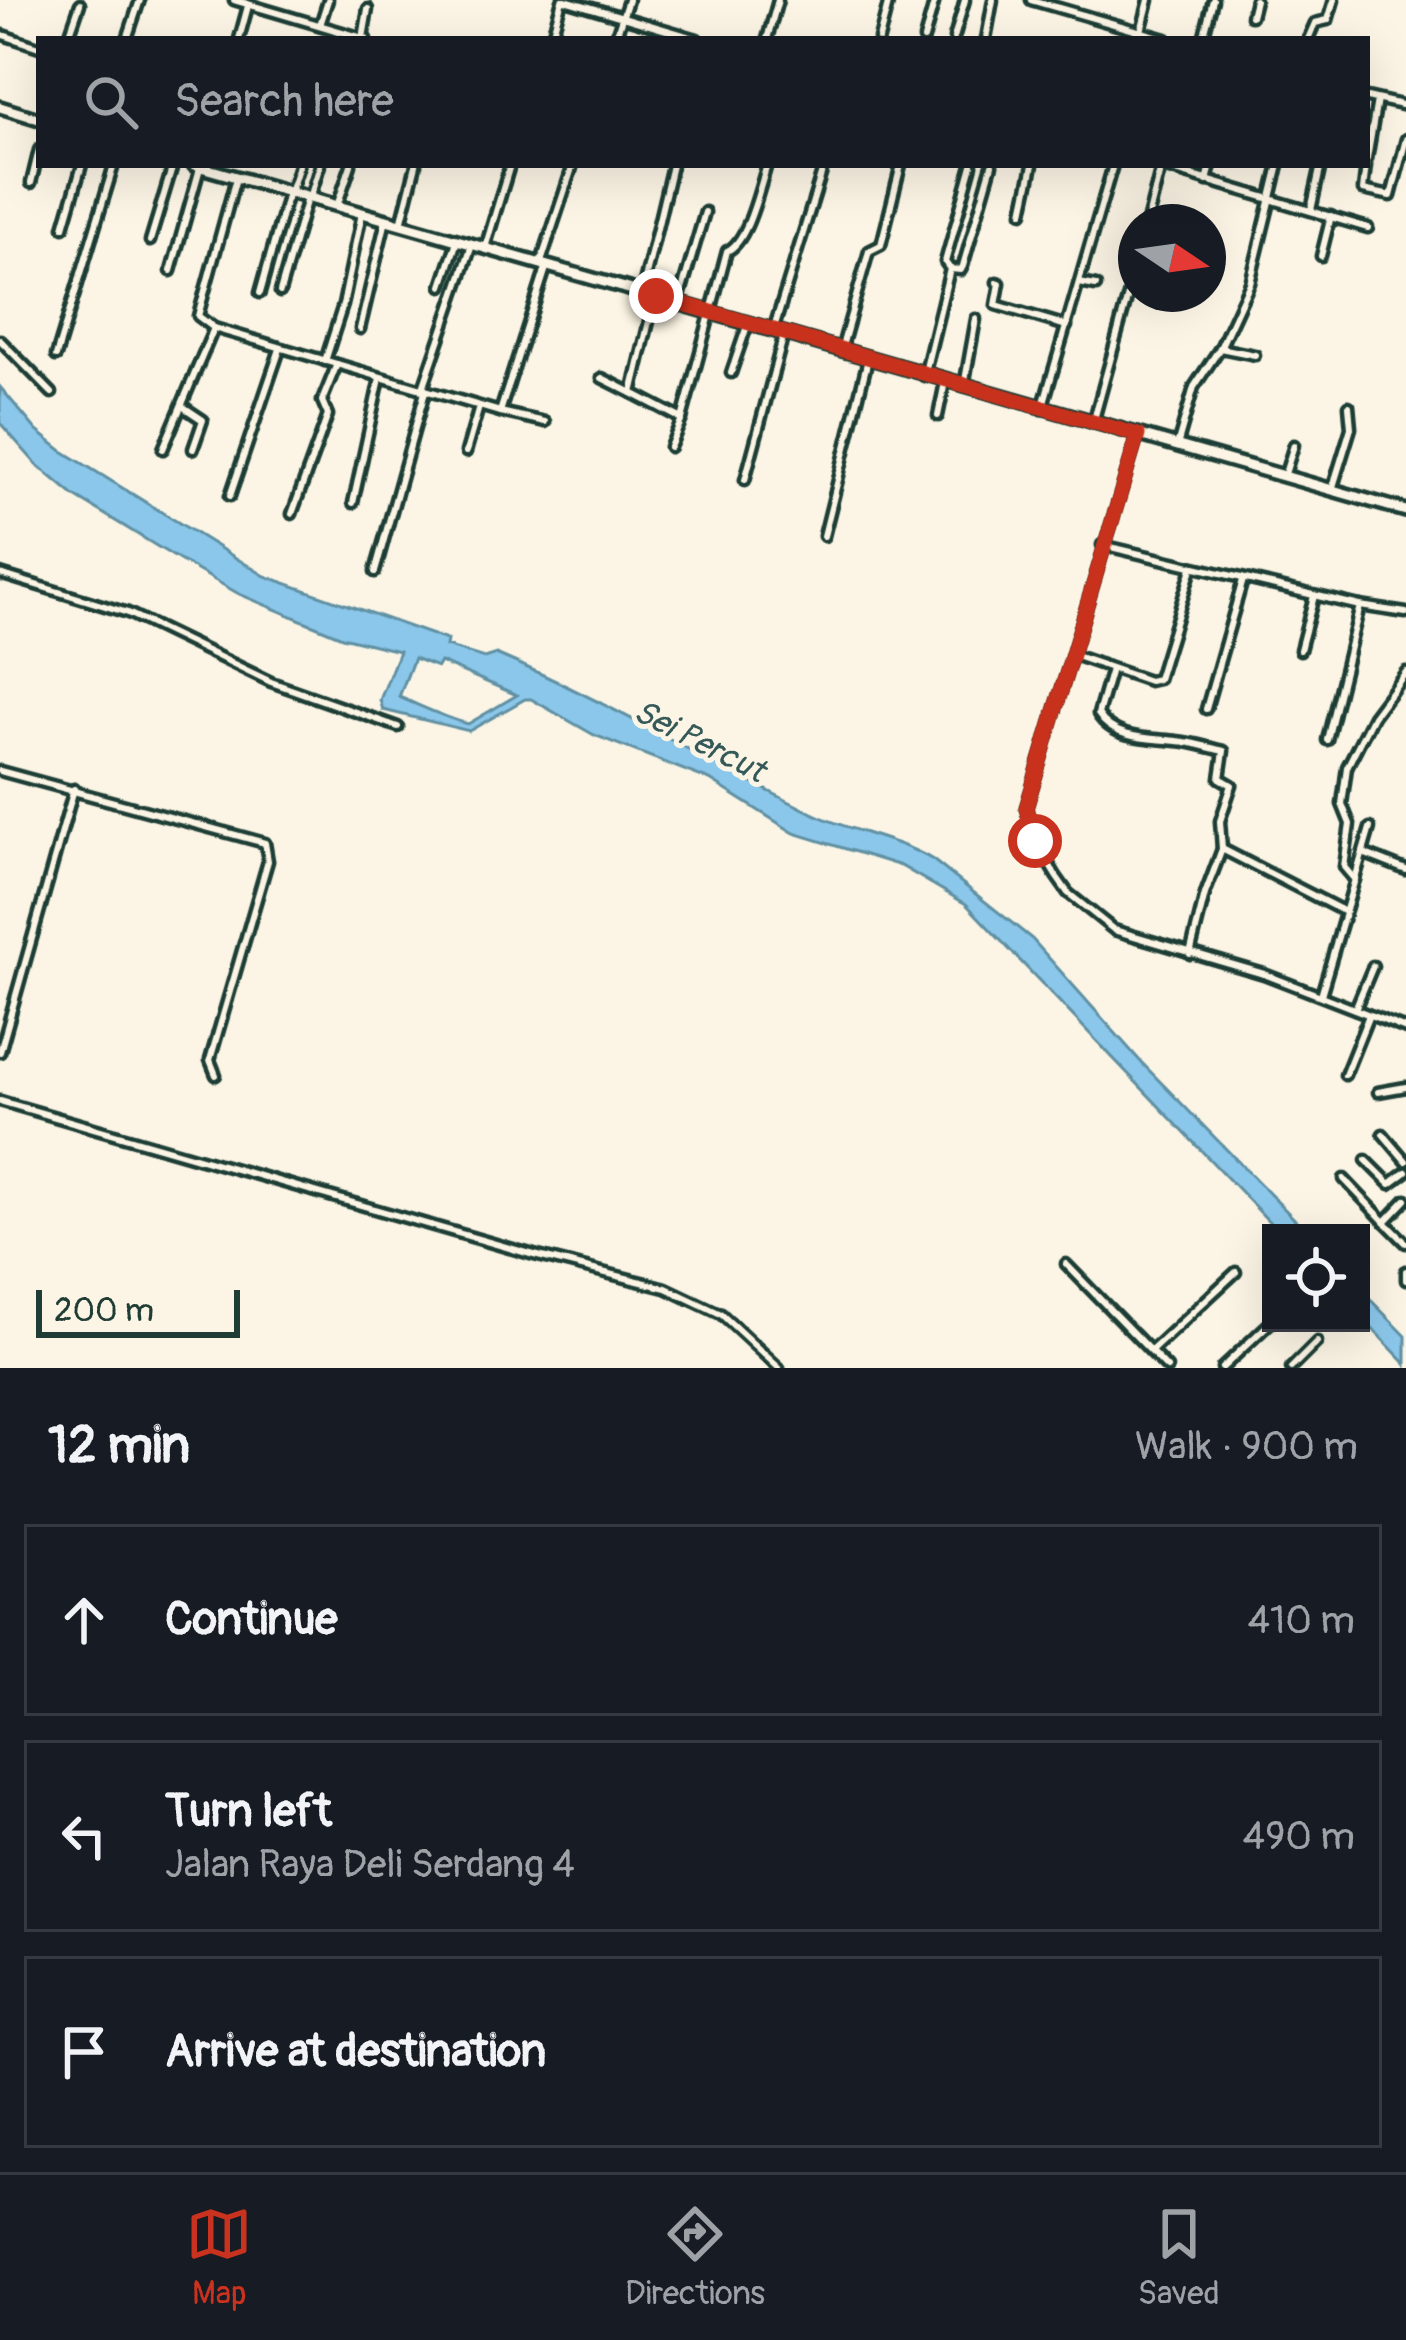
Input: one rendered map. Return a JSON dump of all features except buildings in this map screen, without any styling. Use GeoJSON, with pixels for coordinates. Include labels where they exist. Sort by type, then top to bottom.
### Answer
{"type":"FeatureCollection","features":[{"type":"Feature","properties":{"kind":"street"},"geometry":{"type":"LineString","coordinates":[[128,36],[140,0]]}},
{"type":"Feature","properties":{"kind":"street"},"geometry":{"type":"LineString","coordinates":[[234,0],[340,36]]}},
{"type":"Feature","properties":{"kind":"street"},"geometry":{"type":"LineString","coordinates":[[320,26],[328,0]]}},
{"type":"Feature","properties":{"kind":"street"},"geometry":{"type":"LineString","coordinates":[[552,36],[563,0],[672,36]]}},
{"type":"Feature","properties":{"kind":"street"},"geometry":{"type":"LineString","coordinates":[[616,36],[628,0]]}},
{"type":"Feature","properties":{"kind":"street"},"geometry":{"type":"LineString","coordinates":[[768,36],[778,0]]}},
{"type":"Feature","properties":{"kind":"street"},"geometry":{"type":"LineString","coordinates":[[880,36],[889,0]]}},
{"type":"Feature","properties":{"kind":"street"},"geometry":{"type":"LineString","coordinates":[[925,36],[935,0]]}},
{"type":"Feature","properties":{"kind":"street"},"geometry":{"type":"LineString","coordinates":[[955,36],[964,0]]}},
{"type":"Feature","properties":{"kind":"street"},"geometry":{"type":"LineString","coordinates":[[987,36],[993,0]]}},
{"type":"Feature","properties":{"kind":"street"},"geometry":{"type":"LineString","coordinates":[[1035,1],[1140,35],[1149,0]]}},
{"type":"Feature","properties":{"kind":"street"},"geometry":{"type":"LineString","coordinates":[[1204,36],[1213,0]]}},
{"type":"Feature","properties":{"kind":"street"},"geometry":{"type":"LineString","coordinates":[[1251,16],[1255,0]]}},
{"type":"Feature","properties":{"kind":"street"},"geometry":{"type":"LineString","coordinates":[[1309,36],[1312,25],[1328,20],[1334,0]]}},
{"type":"Feature","properties":{"kind":"street"},"geometry":{"type":"LineString","coordinates":[[69,36],[80,4]]}},
{"type":"Feature","properties":{"kind":"street"},"geometry":{"type":"LineString","coordinates":[[239,36],[248,5]]}},
{"type":"Feature","properties":{"kind":"street"},"geometry":{"type":"LineString","coordinates":[[365,36],[368,9]]}},
{"type":"Feature","properties":{"kind":"street"},"geometry":{"type":"LineString","coordinates":[[0,34],[36,46]]}},
{"type":"Feature","properties":{"kind":"street"},"geometry":{"type":"LineString","coordinates":[[1370,98],[1406,106]]}},
{"type":"Feature","properties":{"kind":"street"},"geometry":{"type":"LineString","coordinates":[[1370,139],[1377,100]]}},
{"type":"Feature","properties":{"kind":"street"},"geometry":{"type":"LineString","coordinates":[[0,107],[36,117]]}},
{"type":"Feature","properties":{"kind":"street"},"geometry":{"type":"LineString","coordinates":[[1365,168],[1363,190],[1391,196],[1406,139]]}},
{"type":"Feature","properties":{"kind":"street"},"geometry":{"type":"LineString","coordinates":[[31,184],[36,163]]}},
{"type":"Feature","properties":{"kind":"street"},"geometry":{"type":"LineString","coordinates":[[64,226],[81,168]]}},
{"type":"Feature","properties":{"kind":"street"},"geometry":{"type":"LineString","coordinates":[[56,356],[114,168]]}},
{"type":"Feature","properties":{"kind":"street"},"geometry":{"type":"LineString","coordinates":[[150,242],[172,168]]}},
{"type":"Feature","properties":{"kind":"street"},"geometry":{"type":"LineString","coordinates":[[171,272],[197,168]]}},
{"type":"Feature","properties":{"kind":"street"},"geometry":{"type":"LineString","coordinates":[[205,168],[1406,511]]}},
{"type":"Feature","properties":{"kind":"street"},"geometry":{"type":"LineString","coordinates":[[250,168],[241,179],[198,316],[214,328],[280,349],[545,422]]}},
{"type":"Feature","properties":{"kind":"street"},"geometry":{"type":"LineString","coordinates":[[260,293],[298,168]]}},
{"type":"Feature","properties":{"kind":"street"},"geometry":{"type":"LineString","coordinates":[[280,292],[319,168]]}},
{"type":"Feature","properties":{"kind":"street"},"geometry":{"type":"LineString","coordinates":[[337,206],[350,168]]}},
{"type":"Feature","properties":{"kind":"street"},"geometry":{"type":"LineString","coordinates":[[400,224],[415,168]]}},
{"type":"Feature","properties":{"kind":"street"},"geometry":{"type":"LineString","coordinates":[[485,248],[509,168]]}},
{"type":"Feature","properties":{"kind":"street"},"geometry":{"type":"LineString","coordinates":[[500,412],[571,168]]}},
{"type":"Feature","properties":{"kind":"street"},"geometry":{"type":"LineString","coordinates":[[641,292],[671,168]]}},
{"type":"Feature","properties":{"kind":"street"},"geometry":{"type":"LineString","coordinates":[[670,447],[728,251],[737,246],[748,225],[766,168]]}},
{"type":"Feature","properties":{"kind":"street"},"geometry":{"type":"LineString","coordinates":[[745,479],[823,168]]}},
{"type":"Feature","properties":{"kind":"street"},"geometry":{"type":"LineString","coordinates":[[841,350],[869,251],[881,245],[901,168]]}},
{"type":"Feature","properties":{"kind":"street"},"geometry":{"type":"LineString","coordinates":[[924,376],[950,269],[945,262],[971,168]]}},
{"type":"Feature","properties":{"kind":"street"},"geometry":{"type":"LineString","coordinates":[[950,269],[963,266],[991,168]]}},
{"type":"Feature","properties":{"kind":"street"},"geometry":{"type":"LineString","coordinates":[[1023,212],[1032,168]]}},
{"type":"Feature","properties":{"kind":"street"},"geometry":{"type":"LineString","coordinates":[[1042,410],[1112,168]]}},
{"type":"Feature","properties":{"kind":"street"},"geometry":{"type":"LineString","coordinates":[[1151,204],[1158,168]]}},
{"type":"Feature","properties":{"kind":"street"},"geometry":{"type":"LineString","coordinates":[[1165,168],[1368,228]]}},
{"type":"Feature","properties":{"kind":"street"},"geometry":{"type":"LineString","coordinates":[[1207,181],[1210,168]]}},
{"type":"Feature","properties":{"kind":"street"},"geometry":{"type":"LineString","coordinates":[[1177,446],[1194,387],[1220,348],[1250,283],[1278,168]]}},
{"type":"Feature","properties":{"kind":"street"},"geometry":{"type":"LineString","coordinates":[[1311,210],[1320,168]]}},
{"type":"Feature","properties":{"kind":"street"},"geometry":{"type":"LineString","coordinates":[[678,303],[705,212]]}},
{"type":"Feature","properties":{"kind":"street"},"geometry":{"type":"LineString","coordinates":[[325,362],[344,305],[362,213]]}},
{"type":"Feature","properties":{"kind":"street"},"geometry":{"type":"LineString","coordinates":[[1321,256],[1331,216]]}},
{"type":"Feature","properties":{"kind":"street"},"geometry":{"type":"LineString","coordinates":[[360,329],[386,220]]}},
{"type":"Feature","properties":{"kind":"street"},"geometry":{"type":"LineString","coordinates":[[442,286],[457,241]]}},
{"type":"Feature","properties":{"kind":"street"},"geometry":{"type":"LineString","coordinates":[[375,572],[423,392],[472,245]]}},
{"type":"Feature","properties":{"kind":"street"},"geometry":{"type":"LineString","coordinates":[[997,282],[996,305],[1067,326]]}},
{"type":"Feature","properties":{"kind":"street"},"geometry":{"type":"LineString","coordinates":[[1079,284],[1096,286]]}},
{"type":"Feature","properties":{"kind":"street"},"geometry":{"type":"LineString","coordinates":[[632,393],[656,296]]}},
{"type":"Feature","properties":{"kind":"street"},"geometry":{"type":"LineString","coordinates":[[1094,423],[1124,312]]}},
{"type":"Feature","properties":{"kind":"street"},"geometry":{"type":"LineString","coordinates":[[963,387],[976,319]]}},
{"type":"Feature","properties":{"kind":"street"},"geometry":{"type":"LineString","coordinates":[[731,373],[748,323]]}},
{"type":"Feature","properties":{"kind":"street"},"geometry":{"type":"LineString","coordinates":[[163,449],[214,328]]}},
{"type":"Feature","properties":{"kind":"street"},"geometry":{"type":"LineString","coordinates":[[0,340],[52,393]]}},
{"type":"Feature","properties":{"kind":"street"},"geometry":{"type":"LineString","coordinates":[[1220,348],[1255,355]]}},
{"type":"Feature","properties":{"kind":"street"},"geometry":{"type":"LineString","coordinates":[[230,496],[280,349]]}},
{"type":"Feature","properties":{"kind":"street"},"geometry":{"type":"LineString","coordinates":[[824,536],[868,359]]}},
{"type":"Feature","properties":{"kind":"street"},"geometry":{"type":"LineString","coordinates":[[292,514],[328,416],[322,402],[337,364]]}},
{"type":"Feature","properties":{"kind":"street"},"geometry":{"type":"LineString","coordinates":[[352,503],[380,378]]}},
{"type":"Feature","properties":{"kind":"street"},"geometry":{"type":"LineString","coordinates":[[602,378],[682,418]]}},
{"type":"Feature","properties":{"kind":"street"},"geometry":{"type":"LineString","coordinates":[[938,416],[945,382]]}},
{"type":"Feature","properties":{"kind":"street"},"geometry":{"type":"LineString","coordinates":[[182,406],[203,420],[193,449]]}},
{"type":"Feature","properties":{"kind":"street"},"geometry":{"type":"LineString","coordinates":[[1332,490],[1351,428],[1349,406]]}},
{"type":"Feature","properties":{"kind":"street"},"geometry":{"type":"LineString","coordinates":[[466,452],[479,407]]}},
{"type":"Feature","properties":{"kind":"street"},"geometry":{"type":"LineString","coordinates":[[1136,434],[1026,808],[1029,826],[1056,876],[1091,914],[1124,935],[1264,974],[1406,1029]]}},
{"type":"Feature","properties":{"kind":"street"},"geometry":{"type":"LineString","coordinates":[[1285,476],[1294,446]]}},
{"type":"Feature","properties":{"kind":"street"},"geometry":{"type":"LineString","coordinates":[[1102,545],[1406,613]]}},
{"type":"Feature","properties":{"kind":"street"},"geometry":{"type":"LineString","coordinates":[[1072,654],[1149,681],[1158,679],[1192,568]]}},
{"type":"Feature","properties":{"kind":"street"},"geometry":{"type":"LineString","coordinates":[[0,574],[128,613],[271,682],[398,727]]}},
{"type":"Feature","properties":{"kind":"street"},"geometry":{"type":"LineString","coordinates":[[1206,709],[1244,580]]}},
{"type":"Feature","properties":{"kind":"street"},"geometry":{"type":"LineString","coordinates":[[1300,650],[1315,596]]}},
{"type":"Feature","properties":{"kind":"street"},"geometry":{"type":"LineString","coordinates":[[1327,740],[1360,606]]}},
{"type":"Feature","properties":{"kind":"street"},"geometry":{"type":"LineString","coordinates":[[1112,669],[1098,714],[1108,726],[1148,740],[1224,751],[1220,778],[1232,785],[1220,821],[1222,849],[1190,954]]}},
{"type":"Feature","properties":{"kind":"street"},"geometry":{"type":"LineString","coordinates":[[1355,880],[1344,869],[1350,824],[1342,804],[1347,767],[1373,716],[1406,672]]}},
{"type":"Feature","properties":{"kind":"street"},"geometry":{"type":"LineString","coordinates":[[0,771],[265,843],[268,861],[210,1060],[216,1075]]}},
{"type":"Feature","properties":{"kind":"street"},"geometry":{"type":"LineString","coordinates":[[0,1052],[74,789]]}},
{"type":"Feature","properties":{"kind":"street"},"geometry":{"type":"LineString","coordinates":[[1321,995],[1370,828]]}},
{"type":"Feature","properties":{"kind":"street"},"geometry":{"type":"LineString","coordinates":[[1222,849],[1345,912]]}},
{"type":"Feature","properties":{"kind":"street"},"geometry":{"type":"LineString","coordinates":[[1363,854],[1406,870]]}},
{"type":"Feature","properties":{"kind":"street"},"geometry":{"type":"LineString","coordinates":[[1355,1010],[1373,966]]}},
{"type":"Feature","properties":{"kind":"street"},"geometry":{"type":"LineString","coordinates":[[1345,1076],[1369,1015]]}},
{"type":"Feature","properties":{"kind":"street"},"geometry":{"type":"LineString","coordinates":[[1378,1092],[1406,1087]]}},
{"type":"Feature","properties":{"kind":"street"},"geometry":{"type":"LineString","coordinates":[[0,1101],[534,1255],[666,1288],[721,1314],[779,1368]]}},
{"type":"Feature","properties":{"kind":"street"},"geometry":{"type":"LineString","coordinates":[[1383,1134],[1406,1161]]}},
{"type":"Feature","properties":{"kind":"street"},"geometry":{"type":"LineString","coordinates":[[1366,1160],[1390,1184],[1406,1172]]}},
{"type":"Feature","properties":{"kind":"street"},"geometry":{"type":"LineString","coordinates":[[1344,1179],[1406,1243]]}},
{"type":"Feature","properties":{"kind":"street"},"geometry":{"type":"LineString","coordinates":[[1385,1222],[1406,1200]]}},
{"type":"Feature","properties":{"kind":"street"},"geometry":{"type":"LineString","coordinates":[[1066,1264],[1167,1368]]}},
{"type":"Feature","properties":{"kind":"street"},"geometry":{"type":"LineString","coordinates":[[1151,1351],[1236,1272]]}},
{"type":"Feature","properties":{"kind":"street"},"geometry":{"type":"LineString","coordinates":[[1222,1368],[1262,1330]]}},
{"type":"Feature","properties":{"kind":"street"},"geometry":{"type":"LineString","coordinates":[[1291,1368],[1317,1342]]}},
{"type":"Feature","properties":{"kind":"water"},"geometry":{"type":"Polygon","coordinates":[[[0,387],[37,431],[61,450],[265,576],[447,640],[446,646],[484,658],[496,654],[812,813],[933,860],[1032,939],[1141,1062],[1299,1224],[1271,1224],[966,904],[901,866],[794,833],[710,780],[594,735],[531,699],[469,731],[383,710],[380,700],[399,651],[342,637],[239,594],[73,495],[37,465],[0,423],[0,387]],[[414,658],[399,697],[468,724],[517,695],[440,662],[437,667],[414,658]]]}},
{"type":"Feature","properties":{"kind":"water"},"geometry":{"type":"Polygon","coordinates":[[[1370,1299],[1406,1336],[1406,1364],[1370,1326],[1370,1299]]]}},
{"type":"Feature","properties":{"kind":"route"},"geometry":{"type":"LineString","coordinates":[[656,296],[1138,435],[1026,808],[1035,841]]}},
{"type":"Feature","properties":{"kind":"water label","name":"Sei Percut"},"geometry":{"type":"Point","coordinates":[700,740]}}]}
